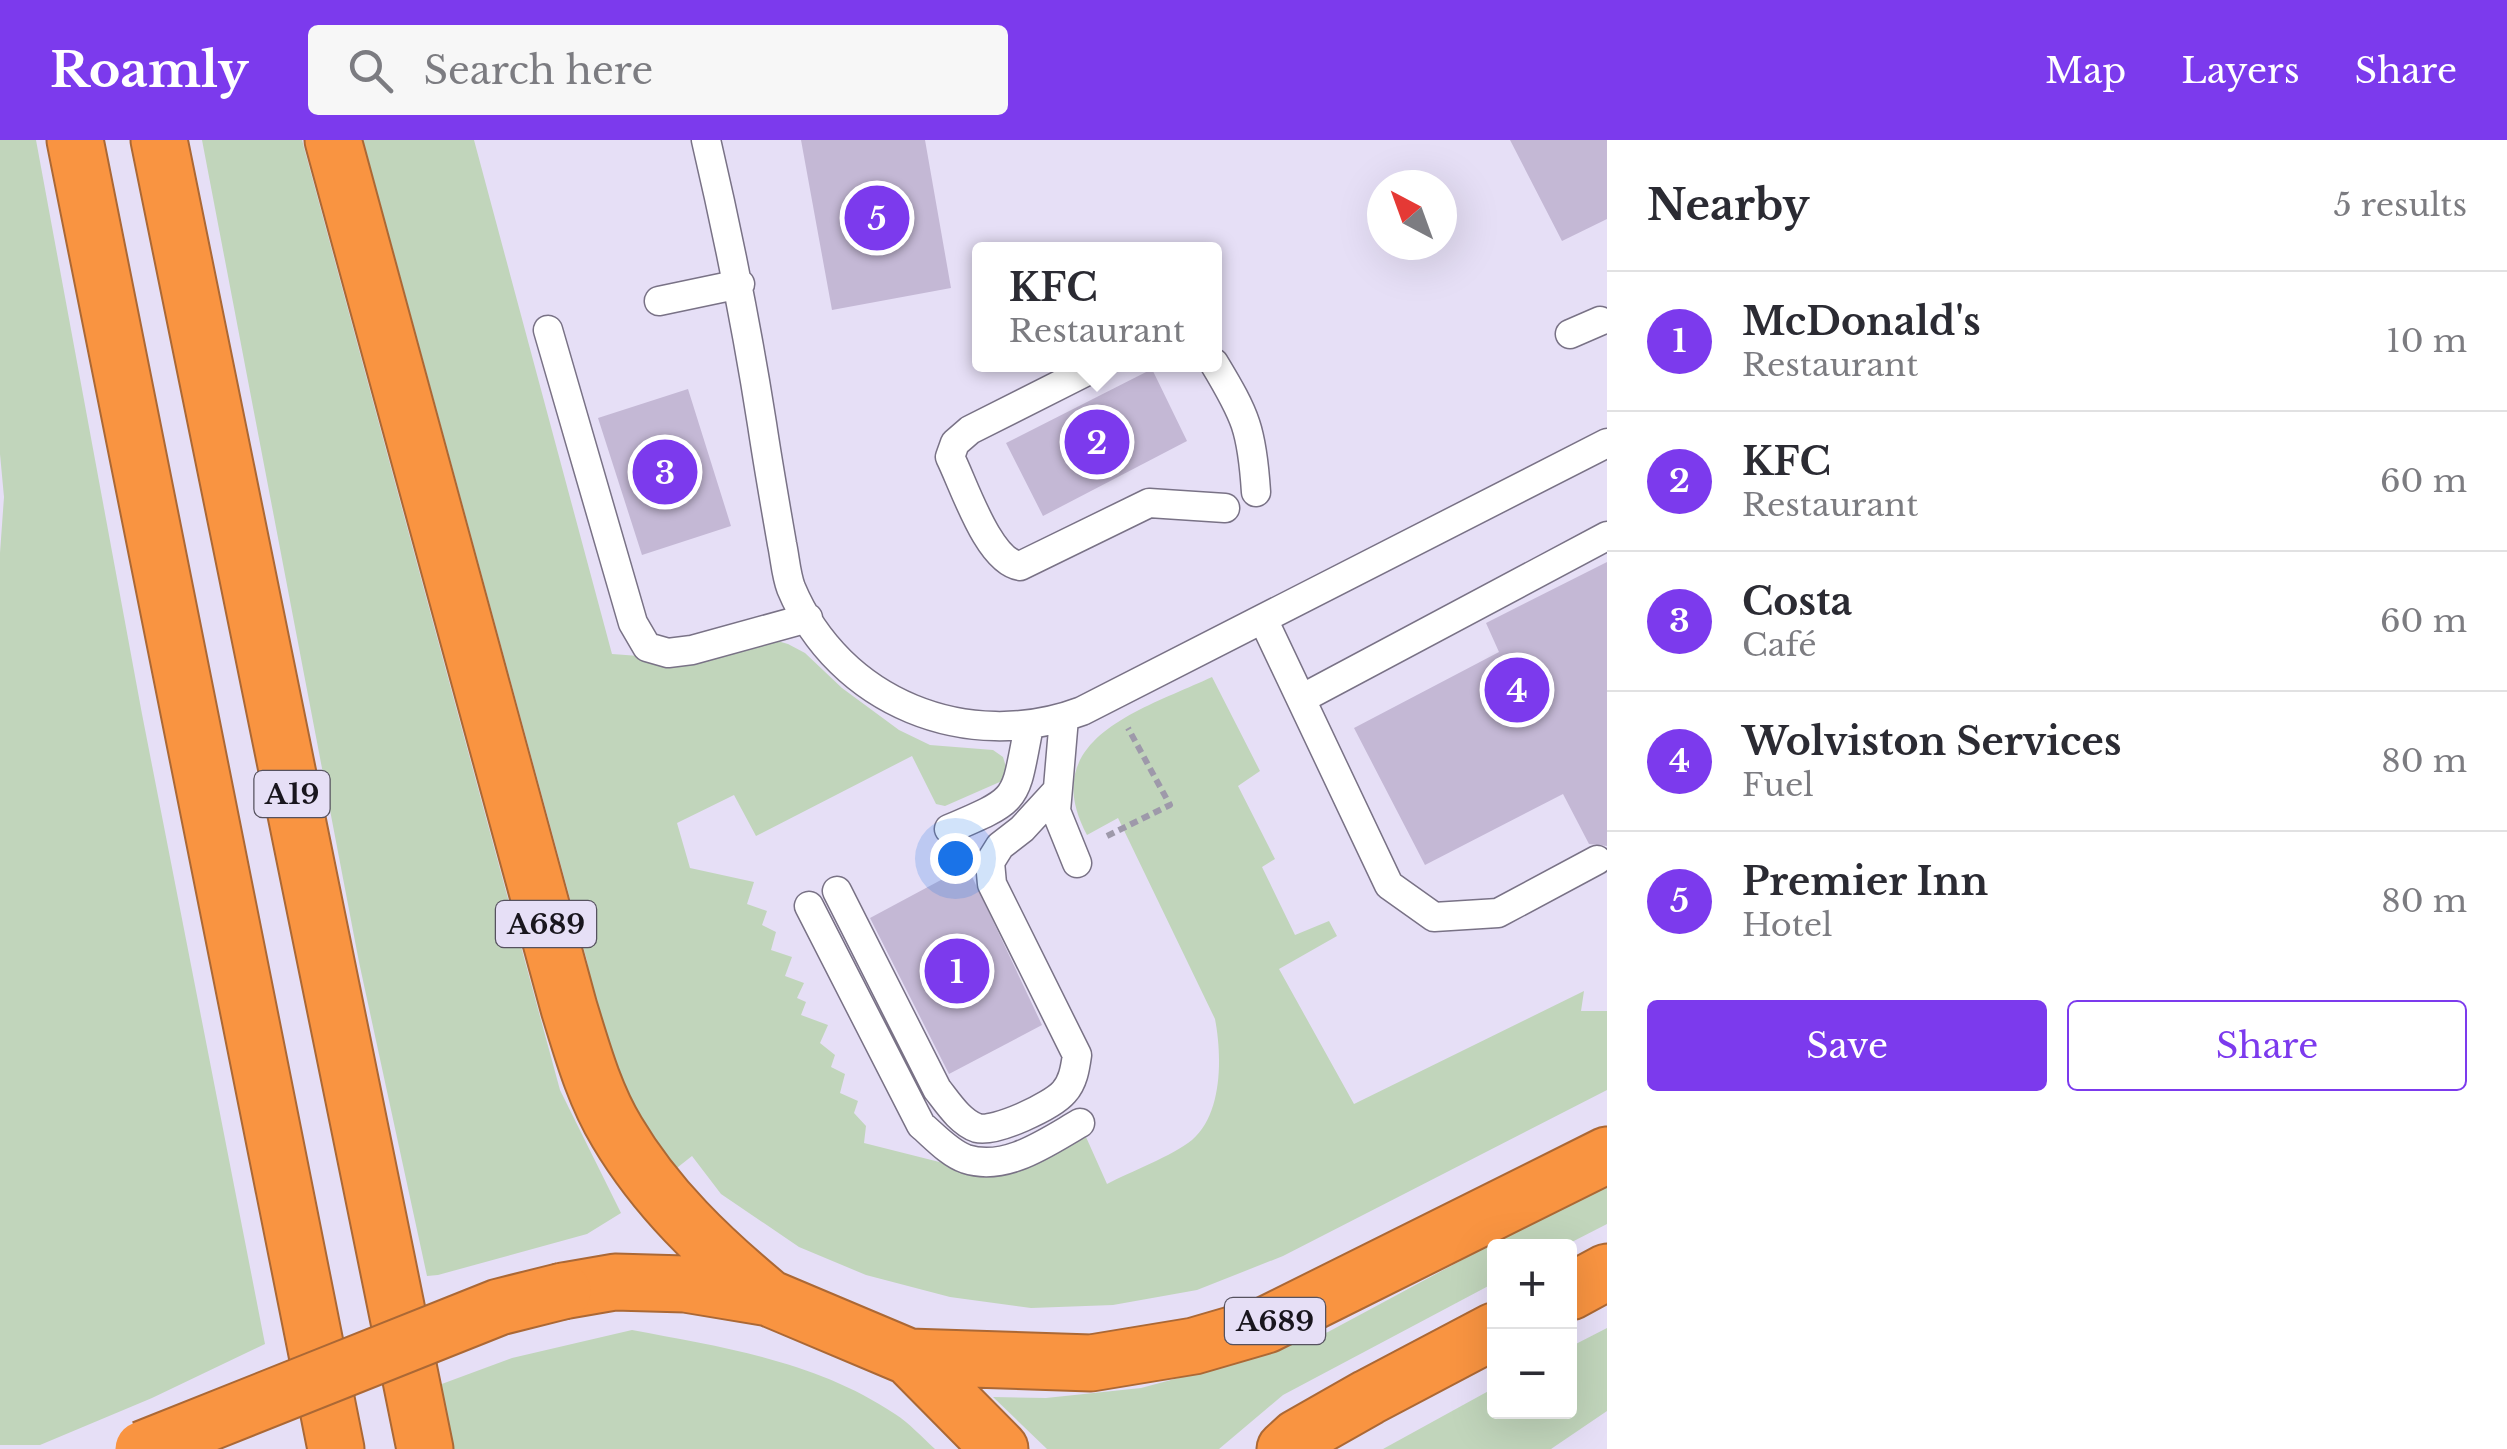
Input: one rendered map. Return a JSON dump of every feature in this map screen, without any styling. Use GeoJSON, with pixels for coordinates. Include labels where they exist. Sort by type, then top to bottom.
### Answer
{"type":"FeatureCollection","features":[{"type":"Feature","properties":{"kind":"highway","name":"A19"},"geometry":{"type":"LineString","coordinates":[[76,140],[336,1449]]}},
{"type":"Feature","properties":{"kind":"highway","name":"A19"},"geometry":{"type":"LineString","coordinates":[[160,140],[425,1449]]}},
{"type":"Feature","properties":{"kind":"highway","name":"A689"},"geometry":{"type":"LineString","coordinates":[[333,140],[589,1070],[616,1130],[647,1176],[718,1256],[769,1298]]}},
{"type":"Feature","properties":{"kind":"highway","name":"A689"},"geometry":{"type":"LineString","coordinates":[[142,1449],[499,1307],[614,1282],[685,1284],[769,1298],[910,1357],[1092,1364],[1194,1346],[1266,1325],[1607,1155]]}},
{"type":"Feature","properties":{"kind":"highway"},"geometry":{"type":"LineString","coordinates":[[1577,1288],[1607,1272]]}},
{"type":"Feature","properties":{"kind":"highway"},"geometry":{"type":"LineString","coordinates":[[1285,1449],[1297,1438],[1369,1397],[1487,1335]]}},
{"type":"Feature","properties":{"kind":"highway","name":"A689"},"geometry":{"type":"LineString","coordinates":[[910,1357],[1000,1449]]}},
{"type":"Feature","properties":{"kind":"lane"},"geometry":{"type":"LineString","coordinates":[[706,140],[740,284],[790,587],[822,642],[866,686],[913,712],[964,724],[1029,726],[1064,718],[1607,444]]}},
{"type":"Feature","properties":{"kind":"lane"},"geometry":{"type":"LineString","coordinates":[[659,301],[740,284]]}},
{"type":"Feature","properties":{"kind":"lane"},"geometry":{"type":"LineString","coordinates":[[1570,334],[1600,321]]}},
{"type":"Feature","properties":{"kind":"lane"},"geometry":{"type":"LineString","coordinates":[[548,330],[633,623],[647,646],[668,653],[692,650],[808,618]]}},
{"type":"Feature","properties":{"kind":"lane"},"geometry":{"type":"LineString","coordinates":[[1085,372],[970,430],[955,443],[950,457],[994,550],[1008,564],[1020,566],[1149,503],[1225,508]]}},
{"type":"Feature","properties":{"kind":"lane"},"geometry":{"type":"LineString","coordinates":[[1219,372],[1242,410],[1252,439],[1256,492]]}},
{"type":"Feature","properties":{"kind":"lane"},"geometry":{"type":"LineString","coordinates":[[1301,699],[1607,536]]}},
{"type":"Feature","properties":{"kind":"lane"},"geometry":{"type":"LineString","coordinates":[[1263,619],[1390,885],[1434,918],[1498,913],[1597,860]]}},
{"type":"Feature","properties":{"kind":"lane"},"geometry":{"type":"LineString","coordinates":[[1064,718],[1056,811],[1075,858]]}},
{"type":"Feature","properties":{"kind":"lane"},"geometry":{"type":"LineString","coordinates":[[949,829],[994,810],[1011,796],[1022,776],[1029,726]]}},
{"type":"Feature","properties":{"kind":"lane"},"geometry":{"type":"LineString","coordinates":[[837,891],[937,1090],[960,1117],[978,1128],[1001,1127],[1063,1095],[1075,1074],[1077,1056],[992,884],[990,862],[1000,846],[1022,829],[1055,793]]}},
{"type":"Feature","properties":{"kind":"lane"},"geometry":{"type":"LineString","coordinates":[[809,906],[921,1125],[946,1146],[966,1159],[995,1162],[1032,1150],[1080,1124]]}},
{"type":"Feature","properties":{"kind":"path"},"geometry":{"type":"LineString","coordinates":[[1075,858],[1170,806],[1111,696]]}},
{"type":"Feature","properties":{"kind":"green space"},"geometry":{"type":"Polygon","coordinates":[[[0,140],[36,140],[142,714],[265,1344],[40,1445],[0,1445],[0,553],[4,497],[0,454],[0,140]]]}},
{"type":"Feature","properties":{"kind":"green space"},"geometry":{"type":"Polygon","coordinates":[[[202,140],[302,140],[560,1090],[621,1213],[587,1234],[427,1276],[359,962],[202,140]]]}},
{"type":"Feature","properties":{"kind":"green space"},"geometry":{"type":"Polygon","coordinates":[[[363,140],[474,140],[612,654],[694,660],[767,638],[805,653],[842,688],[899,730],[930,745],[993,750],[1003,757],[1007,770],[1002,781],[945,806],[936,804],[912,756],[756,836],[734,795],[677,823],[690,868],[754,882],[747,904],[767,911],[762,925],[776,932],[771,950],[792,957],[785,976],[804,983],[797,998],[806,1002],[801,1015],[828,1025],[820,1043],[835,1055],[831,1067],[845,1074],[840,1093],[858,1101],[854,1113],[866,1126],[864,1143],[987,1174],[1023,1169],[1086,1137],[1107,1184],[1174,1152],[1202,1129],[1218,1083],[1215,1019],[1118,818],[1087,835],[1075,802],[1075,774],[1086,751],[1129,715],[1212,677],[1260,771],[1238,786],[1275,859],[1262,867],[1295,935],[1329,921],[1337,936],[1279,969],[1354,1104],[1584,991],[1581,1011],[1607,1011],[1607,1090],[1283,1256],[1197,1290],[1113,1305],[1031,1308],[950,1297],[866,1275],[799,1247],[721,1194],[692,1156],[673,1171],[621,1089],[596,1021],[587,961],[363,140]]]}},
{"type":"Feature","properties":{"kind":"green space"},"geometry":{"type":"Polygon","coordinates":[[[1607,1182],[1607,1224],[1577,1239],[1501,1239],[1607,1182]]]}},
{"type":"Feature","properties":{"kind":"green space"},"geometry":{"type":"Polygon","coordinates":[[[1487,1247],[1487,1287],[1283,1395],[1219,1449],[1047,1449],[993,1397],[1046,1398],[1141,1388],[1257,1357],[1328,1332],[1487,1247]]]}},
{"type":"Feature","properties":{"kind":"green space"},"geometry":{"type":"Polygon","coordinates":[[[1607,1328],[1607,1411],[1551,1449],[1383,1449],[1487,1392],[1487,1419],[1577,1419],[1577,1343],[1607,1328]]]}},
{"type":"Feature","properties":{"kind":"green space"},"geometry":{"type":"Polygon","coordinates":[[[632,1330],[768,1358],[834,1381],[895,1414],[935,1449],[454,1449],[439,1385],[512,1358],[632,1330]]]}},
{"type":"Feature","properties":{"kind":"building"},"geometry":{"type":"Polygon","coordinates":[[[801,140],[925,140],[951,288],[832,310],[801,140]]]}},
{"type":"Feature","properties":{"kind":"building"},"geometry":{"type":"Polygon","coordinates":[[[1510,140],[1607,140],[1607,219],[1562,241],[1510,140]]]}},
{"type":"Feature","properties":{"kind":"building"},"geometry":{"type":"Polygon","coordinates":[[[1146,372],[1153,372],[1187,441],[1043,516],[1006,443],[1146,372]]]}},
{"type":"Feature","properties":{"kind":"building"},"geometry":{"type":"Polygon","coordinates":[[[688,389],[731,526],[642,555],[598,418],[688,389]]]}},
{"type":"Feature","properties":{"kind":"building"},"geometry":{"type":"Polygon","coordinates":[[[1607,562],[1607,846],[1589,844],[1563,794],[1425,865],[1354,728],[1499,652],[1486,623],[1607,562]]]}},
{"type":"Feature","properties":{"kind":"building"},"geometry":{"type":"Polygon","coordinates":[[[967,866],[1042,1025],[949,1074],[870,918],[967,866]]]}},
{"type":"Feature","properties":{"kind":"place","name":"Premier Inn"},"geometry":{"type":"Point","coordinates":[877,218]}},
{"type":"Feature","properties":{"kind":"place","name":"KFC"},"geometry":{"type":"Point","coordinates":[1097,442]}},
{"type":"Feature","properties":{"kind":"place","name":"Costa"},"geometry":{"type":"Point","coordinates":[665,472]}},
{"type":"Feature","properties":{"kind":"place","name":"Wolviston Services"},"geometry":{"type":"Point","coordinates":[1517,690]}},
{"type":"Feature","properties":{"kind":"place","name":"McDonald's"},"geometry":{"type":"Point","coordinates":[957,971]}}]}
